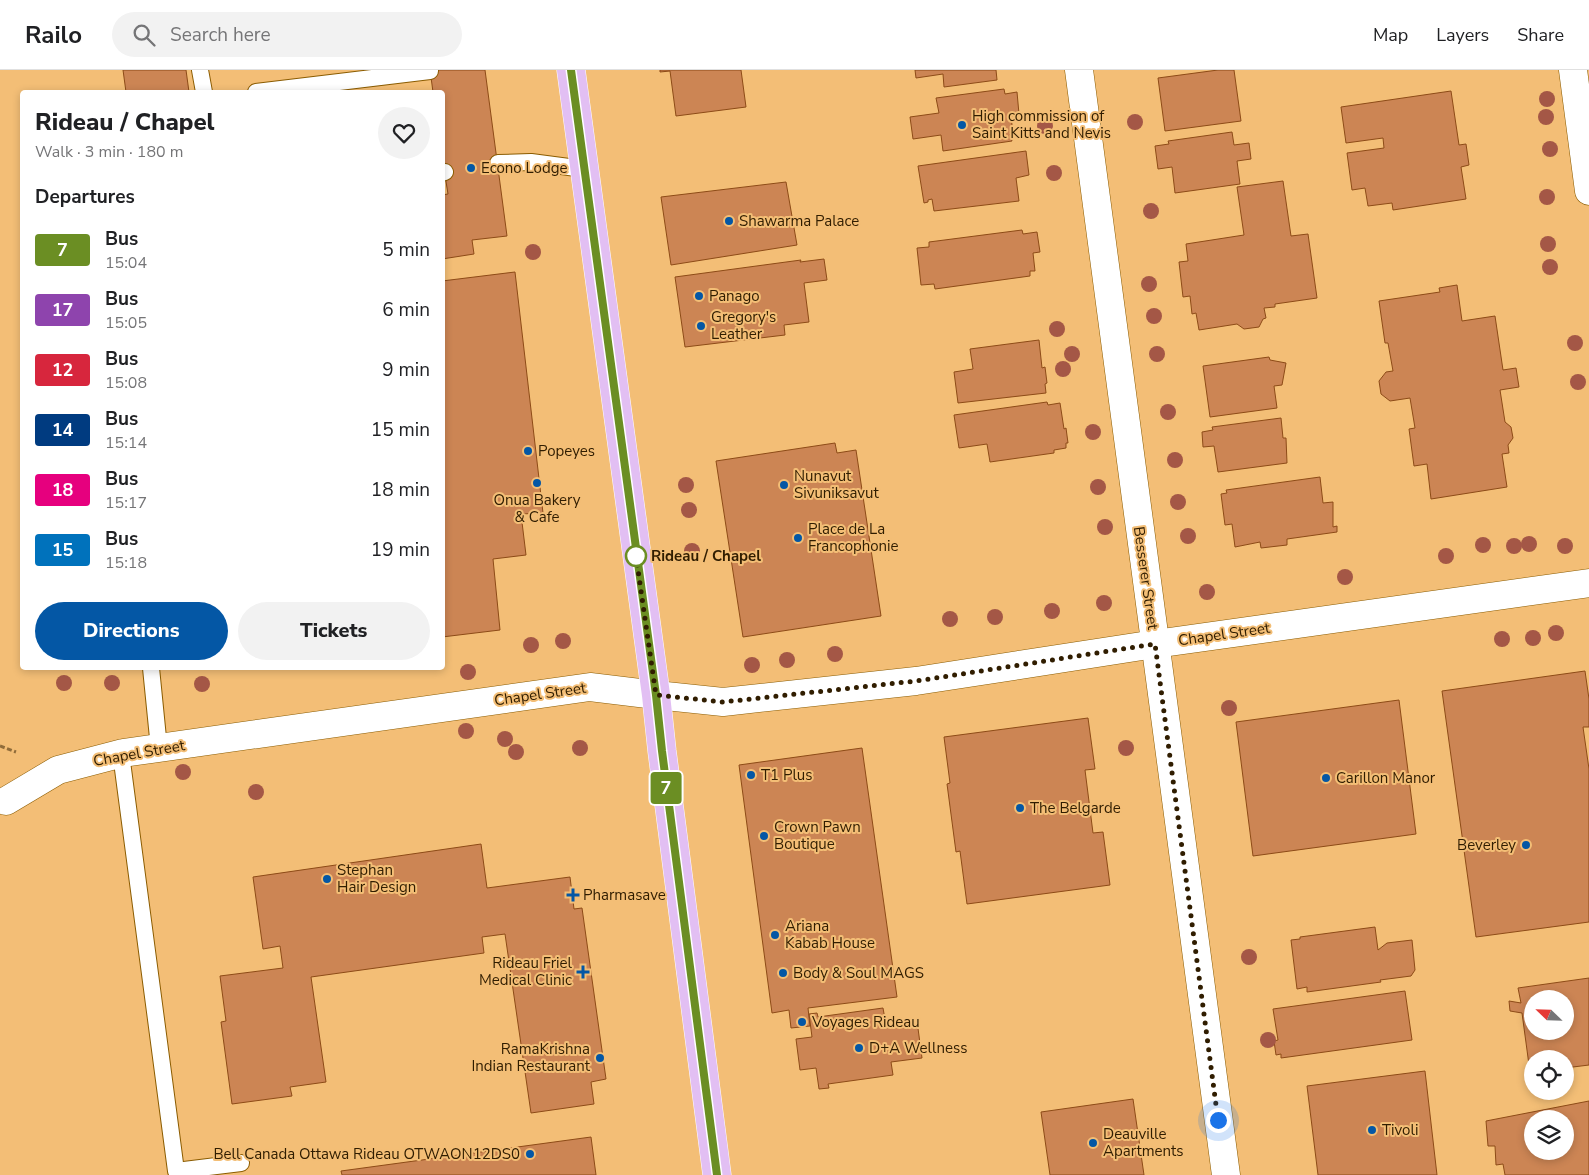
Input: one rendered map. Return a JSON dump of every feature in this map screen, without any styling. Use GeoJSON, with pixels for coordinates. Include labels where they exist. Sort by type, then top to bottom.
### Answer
{"type":"FeatureCollection","features":[{"type":"Feature","properties":{"kind":"main road"},"geometry":{"type":"LineString","coordinates":[[571,70],[656,695],[717,1175]]}},
{"type":"Feature","properties":{"kind":"street","name":"Besserer Street"},"geometry":{"type":"LineString","coordinates":[[1079,70],[1226,1175]]}},
{"type":"Feature","properties":{"kind":"street"},"geometry":{"type":"LineString","coordinates":[[1573,70],[1589,190]]}},
{"type":"Feature","properties":{"kind":"street","name":"Chapel Street"},"geometry":{"type":"LineString","coordinates":[[6,801],[58,770],[121,754],[590,687],[723,702],[916,681],[1155,644],[1589,584]]}},
{"type":"Feature","properties":{"kind":"lane"},"geometry":{"type":"LineString","coordinates":[[200,70],[204,90]]}},
{"type":"Feature","properties":{"kind":"lane"},"geometry":{"type":"LineString","coordinates":[[273,90],[430,71]]}},
{"type":"Feature","properties":{"kind":"lane"},"geometry":{"type":"LineString","coordinates":[[498,163],[531,162],[584,169]]}},
{"type":"Feature","properties":{"kind":"lane"},"geometry":{"type":"LineString","coordinates":[[151,670],[159,748]]}},
{"type":"Feature","properties":{"kind":"lane"},"geometry":{"type":"LineString","coordinates":[[121,754],[176,1171],[241,1163]]}},
{"type":"Feature","properties":{"kind":"building"},"geometry":{"type":"Polygon","coordinates":[[[123,70],[186,70],[189,90],[126,90],[123,70]]]}},
{"type":"Feature","properties":{"kind":"building","name":"Econo Lodge"},"geometry":{"type":"Polygon","coordinates":[[[430,70],[485,70],[507,236],[472,240],[474,254],[445,259],[445,194],[448,194],[445,176],[445,90],[433,90],[430,70]]]}},
{"type":"Feature","properties":{"kind":"building"},"geometry":{"type":"Polygon","coordinates":[[[660,70],[741,70],[746,107],[676,116],[670,71],[660,72],[660,70]]]}},
{"type":"Feature","properties":{"kind":"building"},"geometry":{"type":"Polygon","coordinates":[[[915,70],[996,70],[997,80],[944,87],[943,74],[916,78],[915,70]]]}},
{"type":"Feature","properties":{"kind":"building"},"geometry":{"type":"Polygon","coordinates":[[[1218,70],[1234,70],[1241,121],[1165,131],[1158,78],[1218,70]]]}},
{"type":"Feature","properties":{"kind":"building","name":"High commission of Saint Kitts and Nevis"},"geometry":{"type":"Polygon","coordinates":[[[1004,89],[1005,94],[1017,92],[1019,114],[1011,116],[1013,134],[1010,134],[1012,141],[943,151],[941,135],[913,139],[910,117],[939,113],[936,98],[1004,89]]]}},
{"type":"Feature","properties":{"kind":"building"},"geometry":{"type":"Polygon","coordinates":[[[1451,91],[1459,145],[1466,144],[1469,165],[1461,167],[1466,199],[1393,210],[1392,203],[1368,206],[1365,188],[1352,190],[1347,153],[1384,148],[1383,138],[1346,143],[1341,107],[1451,91]]]}},
{"type":"Feature","properties":{"kind":"building"},"geometry":{"type":"Polygon","coordinates":[[[1232,132],[1234,145],[1249,143],[1251,159],[1237,161],[1240,184],[1175,193],[1172,167],[1158,169],[1155,146],[1169,144],[1168,141],[1232,132]]]}},
{"type":"Feature","properties":{"kind":"building"},"geometry":{"type":"Polygon","coordinates":[[[1026,151],[1029,175],[1016,178],[1019,201],[934,211],[932,199],[924,203],[918,166],[1026,151]]]}},
{"type":"Feature","properties":{"kind":"building"},"geometry":{"type":"Polygon","coordinates":[[[1283,181],[1291,236],[1308,234],[1317,298],[1275,304],[1275,307],[1264,308],[1266,318],[1263,319],[1259,327],[1244,329],[1237,324],[1199,330],[1196,313],[1192,314],[1190,296],[1183,297],[1179,262],[1188,261],[1186,244],[1244,235],[1237,187],[1283,181]]]}},
{"type":"Feature","properties":{"kind":"building","name":"Shawarma Palace"},"geometry":{"type":"Polygon","coordinates":[[[786,182],[797,245],[671,265],[661,197],[786,182]]]}},
{"type":"Feature","properties":{"kind":"building"},"geometry":{"type":"Polygon","coordinates":[[[1022,230],[1023,234],[1037,232],[1040,252],[1033,253],[1035,271],[1030,271],[1030,276],[935,289],[934,284],[921,285],[917,248],[929,247],[929,242],[1022,230]]]}},
{"type":"Feature","properties":{"kind":"building"},"geometry":{"type":"Polygon","coordinates":[[[824,259],[827,280],[804,283],[809,322],[784,325],[785,335],[685,347],[675,277],[801,260],[800,262],[824,259]]]}},
{"type":"Feature","properties":{"kind":"building"},"geometry":{"type":"Polygon","coordinates":[[[515,272],[543,513],[521,514],[526,555],[493,559],[500,630],[445,637],[445,281],[515,272]]]}},
{"type":"Feature","properties":{"kind":"building"},"geometry":{"type":"Polygon","coordinates":[[[1457,285],[1462,321],[1495,316],[1503,370],[1516,368],[1519,387],[1500,390],[1505,422],[1511,427],[1513,438],[1508,445],[1509,453],[1502,454],[1507,487],[1431,499],[1427,464],[1414,466],[1409,429],[1415,428],[1410,398],[1390,401],[1381,394],[1379,381],[1386,372],[1393,371],[1388,343],[1385,343],[1379,301],[1440,292],[1439,288],[1457,285]]]}},
{"type":"Feature","properties":{"kind":"building"},"geometry":{"type":"Polygon","coordinates":[[[1039,340],[1042,368],[1045,367],[1046,393],[958,403],[954,372],[973,369],[970,349],[1039,340]]]}},
{"type":"Feature","properties":{"kind":"building"},"geometry":{"type":"Polygon","coordinates":[[[1269,357],[1270,360],[1286,363],[1282,385],[1274,386],[1277,408],[1210,417],[1203,366],[1269,357]]]}},
{"type":"Feature","properties":{"kind":"building"},"geometry":{"type":"Polygon","coordinates":[[[1047,402],[1048,405],[1060,403],[1068,443],[1066,443],[1066,448],[1054,450],[1054,453],[990,462],[987,444],[959,448],[954,415],[1047,402]]]}},
{"type":"Feature","properties":{"kind":"building"},"geometry":{"type":"Polygon","coordinates":[[[1281,418],[1283,438],[1286,438],[1287,463],[1218,472],[1214,446],[1203,447],[1202,432],[1213,430],[1212,427],[1281,418]]]}},
{"type":"Feature","properties":{"kind":"building","name":"Place de La Francophonie"},"geometry":{"type":"Polygon","coordinates":[[[835,443],[837,453],[856,450],[881,616],[743,637],[716,461],[835,443]]]}},
{"type":"Feature","properties":{"kind":"building"},"geometry":{"type":"Polygon","coordinates":[[[1320,477],[1323,503],[1333,502],[1333,527],[1337,526],[1337,532],[1287,539],[1287,545],[1261,548],[1260,542],[1235,547],[1232,524],[1225,525],[1221,494],[1227,493],[1226,490],[1320,477]]]}},
{"type":"Feature","properties":{"kind":"building","name":"Beverley"},"geometry":{"type":"Polygon","coordinates":[[[1585,671],[1589,699],[1589,727],[1583,727],[1589,769],[1589,922],[1476,937],[1442,691],[1585,671]]]}},
{"type":"Feature","properties":{"kind":"building","name":"Carillon Manor"},"geometry":{"type":"Polygon","coordinates":[[[1399,700],[1416,834],[1253,856],[1236,722],[1399,700]]]}},
{"type":"Feature","properties":{"kind":"building","name":"The Belgarde"},"geometry":{"type":"Polygon","coordinates":[[[1088,718],[1095,769],[1085,770],[1093,833],[1103,832],[1110,885],[967,904],[960,851],[956,852],[947,784],[950,783],[944,737],[1088,718]]]}},
{"type":"Feature","properties":{"kind":"building"},"geometry":{"type":"Polygon","coordinates":[[[862,748],[897,997],[808,1008],[810,1026],[791,1028],[789,1010],[772,1013],[739,765],[862,748]]]}},
{"type":"Feature","properties":{"kind":"building"},"geometry":{"type":"Polygon","coordinates":[[[481,844],[487,888],[570,877],[574,909],[582,908],[606,1079],[591,1082],[594,1104],[531,1113],[505,934],[482,937],[484,953],[311,977],[326,1082],[290,1087],[292,1096],[232,1104],[221,1022],[226,1021],[220,976],[283,968],[280,946],[263,949],[253,877],[481,844]]]}},
{"type":"Feature","properties":{"kind":"building"},"geometry":{"type":"Polygon","coordinates":[[[1375,927],[1378,950],[1387,943],[1412,940],[1415,970],[1411,976],[1307,992],[1307,987],[1297,989],[1291,940],[1300,939],[1300,937],[1375,927]]]}},
{"type":"Feature","properties":{"kind":"building"},"geometry":{"type":"Polygon","coordinates":[[[1589,978],[1589,1065],[1574,1067],[1574,1050],[1527,1050],[1526,1040],[1574,1040],[1574,990],[1524,990],[1524,1028],[1522,1013],[1510,1011],[1509,1001],[1521,1003],[1518,988],[1589,978]]]}},
{"type":"Feature","properties":{"kind":"building"},"geometry":{"type":"Polygon","coordinates":[[[1405,991],[1412,1040],[1281,1058],[1281,1054],[1276,1055],[1274,1041],[1278,1040],[1273,1009],[1405,991]]]}},
{"type":"Feature","properties":{"kind":"building","name":"D+A Wellness"},"geometry":{"type":"Polygon","coordinates":[[[883,1008],[886,1025],[917,1021],[922,1058],[891,1062],[893,1075],[828,1084],[829,1088],[819,1089],[816,1068],[800,1070],[796,1039],[812,1037],[809,1014],[817,1013],[818,1017],[883,1008]]]}},
{"type":"Feature","properties":{"kind":"building","name":"Tivoli"},"geometry":{"type":"Polygon","coordinates":[[[1425,1071],[1437,1175],[1318,1175],[1307,1086],[1425,1071]]]}},
{"type":"Feature","properties":{"kind":"building","name":"Deauville Apartments"},"geometry":{"type":"Polygon","coordinates":[[[1133,1099],[1144,1175],[1050,1175],[1041,1112],[1133,1099]]]}},
{"type":"Feature","properties":{"kind":"building"},"geometry":{"type":"Polygon","coordinates":[[[1589,1101],[1589,1175],[1505,1175],[1503,1164],[1496,1165],[1495,1146],[1488,1146],[1486,1121],[1524,1114],[1524,1160],[1574,1160],[1574,1110],[1543,1110],[1589,1101]]]}},
{"type":"Feature","properties":{"kind":"building","name":"Bell Canada Ottawa Rideau OTWAON12DS0"},"geometry":{"type":"Polygon","coordinates":[[[591,1137],[596,1175],[342,1175],[341,1171],[591,1137]]]}},
{"type":"Feature","properties":{"kind":"bus line","name":"7"},"geometry":{"type":"LineString","coordinates":[[571,70],[656,695],[717,1175]]}},
{"type":"Feature","properties":{"kind":"place","name":"High commission of Saint Kitts and Nevis"},"geometry":{"type":"Point","coordinates":[962,125]}},
{"type":"Feature","properties":{"kind":"place","name":"Econo Lodge"},"geometry":{"type":"Point","coordinates":[471,168]}},
{"type":"Feature","properties":{"kind":"place","name":"Shawarma Palace"},"geometry":{"type":"Point","coordinates":[729,221]}},
{"type":"Feature","properties":{"kind":"place","name":"Panago"},"geometry":{"type":"Point","coordinates":[699,296]}},
{"type":"Feature","properties":{"kind":"place","name":"Gregory's Leather"},"geometry":{"type":"Point","coordinates":[701,326]}},
{"type":"Feature","properties":{"kind":"place","name":"Popeyes"},"geometry":{"type":"Point","coordinates":[528,451]}},
{"type":"Feature","properties":{"kind":"place","name":"Onua Bakery & Cafe"},"geometry":{"type":"Point","coordinates":[537,483]}},
{"type":"Feature","properties":{"kind":"place","name":"Nunavut Sivuniksavut"},"geometry":{"type":"Point","coordinates":[784,485]}},
{"type":"Feature","properties":{"kind":"place","name":"Place de La Francophonie"},"geometry":{"type":"Point","coordinates":[798,538]}},
{"type":"Feature","properties":{"kind":"place","name":"Rideau / Chapel"},"geometry":{"type":"Point","coordinates":[636,556]}},
{"type":"Feature","properties":{"kind":"place","name":"T1 Plus"},"geometry":{"type":"Point","coordinates":[751,775]}},
{"type":"Feature","properties":{"kind":"place","name":"Carillon Manor"},"geometry":{"type":"Point","coordinates":[1326,778]}},
{"type":"Feature","properties":{"kind":"place","name":"The Belgarde"},"geometry":{"type":"Point","coordinates":[1020,808]}},
{"type":"Feature","properties":{"kind":"place","name":"Crown Pawn Boutique"},"geometry":{"type":"Point","coordinates":[764,836]}},
{"type":"Feature","properties":{"kind":"place","name":"Beverley"},"geometry":{"type":"Point","coordinates":[1526,845]}},
{"type":"Feature","properties":{"kind":"place","name":"Stephan Hair Design"},"geometry":{"type":"Point","coordinates":[327,879]}},
{"type":"Feature","properties":{"kind":"place","name":"Pharmasave"},"geometry":{"type":"Point","coordinates":[573,895]}},
{"type":"Feature","properties":{"kind":"place","name":"Ariana Kabab House"},"geometry":{"type":"Point","coordinates":[775,935]}},
{"type":"Feature","properties":{"kind":"place","name":"Rideau Friel Medical Clinic"},"geometry":{"type":"Point","coordinates":[583,972]}},
{"type":"Feature","properties":{"kind":"place","name":"Body & Soul MAGS"},"geometry":{"type":"Point","coordinates":[783,973]}},
{"type":"Feature","properties":{"kind":"place","name":"Voyages Rideau"},"geometry":{"type":"Point","coordinates":[802,1022]}},
{"type":"Feature","properties":{"kind":"place","name":"D+A Wellness"},"geometry":{"type":"Point","coordinates":[859,1048]}},
{"type":"Feature","properties":{"kind":"place","name":"RamaKrishna Indian Restaurant"},"geometry":{"type":"Point","coordinates":[600,1058]}},
{"type":"Feature","properties":{"kind":"place","name":"Tivoli"},"geometry":{"type":"Point","coordinates":[1372,1130]}},
{"type":"Feature","properties":{"kind":"place","name":"Deauville Apartments"},"geometry":{"type":"Point","coordinates":[1093,1143]}},
{"type":"Feature","properties":{"kind":"place","name":"Bell Canada Ottawa Rideau OTWAON12DS0"},"geometry":{"type":"Point","coordinates":[530,1154]}},
{"type":"Feature","properties":{"kind":"route"},"geometry":{"type":"LineString","coordinates":[[636,556],[656,695],[723,702],[916,681],[1155,644],[1218,1120]]}}]}
